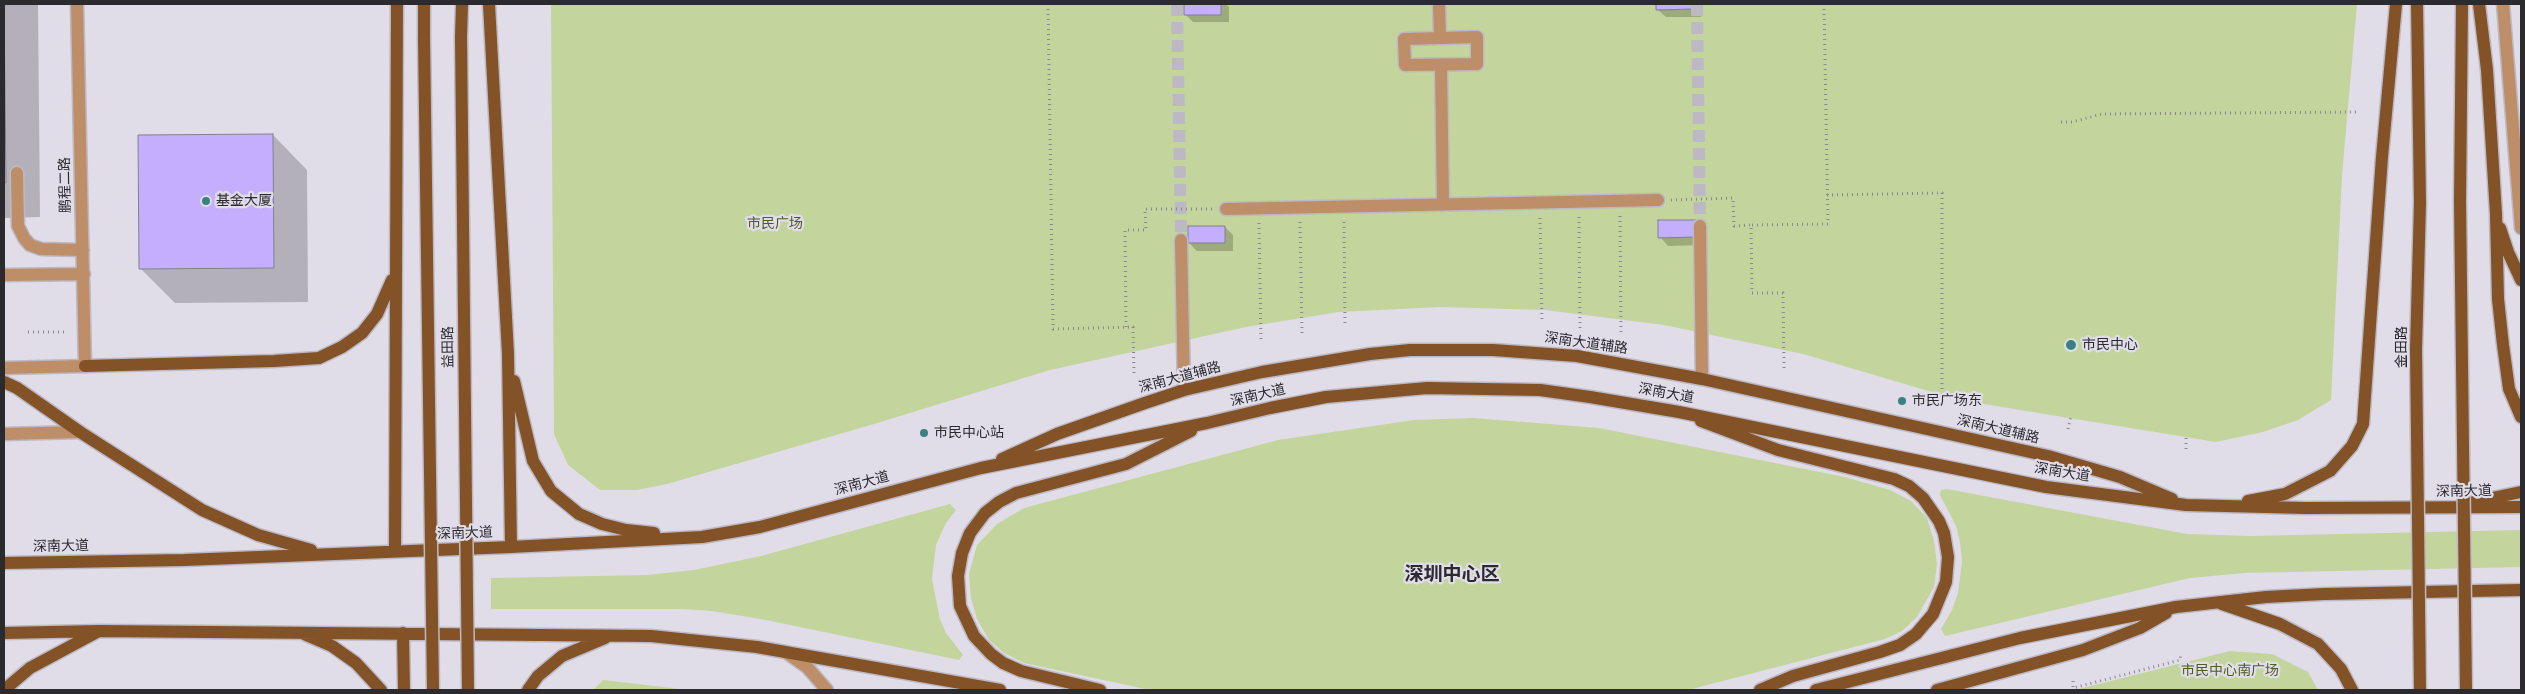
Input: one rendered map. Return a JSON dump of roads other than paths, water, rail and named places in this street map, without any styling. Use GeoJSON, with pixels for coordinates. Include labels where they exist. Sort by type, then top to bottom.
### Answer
{"type":"FeatureCollection","features":[{"type":"Feature","properties":{"kind":"main road"},"geometry":{"type":"LineString","coordinates":[[395,551],[395,263],[398,4]]}},
{"type":"Feature","properties":{"kind":"main road","name":"益田路"},"geometry":{"type":"LineString","coordinates":[[424,4],[433,690]]}},
{"type":"Feature","properties":{"kind":"main road","name":"益田路"},"geometry":{"type":"LineString","coordinates":[[462,4],[460,37],[468,690]]}},
{"type":"Feature","properties":{"kind":"main road"},"geometry":{"type":"LineString","coordinates":[[489,4],[508,354],[510,547]]}},
{"type":"Feature","properties":{"kind":"main road"},"geometry":{"type":"LineString","coordinates":[[2227,506],[2285,494],[2330,471],[2352,446],[2364,424],[2382,157],[2396,4]]}},
{"type":"Feature","properties":{"kind":"main road","name":"金田路"},"geometry":{"type":"LineString","coordinates":[[2417,4],[2420,203],[2416,349],[2420,690]]}},
{"type":"Feature","properties":{"kind":"main road"},"geometry":{"type":"LineString","coordinates":[[2462,4],[2460,201],[2466,690]]}},
{"type":"Feature","properties":{"kind":"main road"},"geometry":{"type":"LineString","coordinates":[[2478,4],[2486,55],[2496,214],[2498,299],[2509,390],[2521,417]]}},
{"type":"Feature","properties":{"kind":"main road"},"geometry":{"type":"LineString","coordinates":[[2496,214],[2508,252],[2521,280]]}},
{"type":"Feature","properties":{"kind":"main road"},"geometry":{"type":"LineString","coordinates":[[85,366],[283,361],[319,358],[353,340],[370,324],[386,297],[395,263]]}},
{"type":"Feature","properties":{"kind":"main road","name":"深南大道辅路"},"geometry":{"type":"LineString","coordinates":[[981,468],[1057,434],[1184,390],[1333,359],[1410,350],[1493,350],[1577,356],[1702,379],[2048,456],[2120,477],[2186,505]]}},
{"type":"Feature","properties":{"kind":"main road"},"geometry":{"type":"LineString","coordinates":[[508,354],[533,461],[551,491],[562,503],[594,521],[626,530],[702,537]]}},
{"type":"Feature","properties":{"kind":"main road"},"geometry":{"type":"LineString","coordinates":[[4,382],[17,388],[80,432],[202,510],[258,535],[323,554]]}},
{"type":"Feature","properties":{"kind":"main road","name":"深南大道"},"geometry":{"type":"LineString","coordinates":[[4,563],[184,560],[702,537],[760,527],[981,468],[1207,424],[1326,397],[1427,388],[1540,390],[1679,412],[2046,487],[2186,505],[2521,507]]}},
{"type":"Feature","properties":{"kind":"main road"},"geometry":{"type":"LineString","coordinates":[[1679,412],[1725,432],[1778,450],[1869,472],[1902,483],[1923,498],[1932,509],[1944,533],[1948,557],[1946,582],[1933,614],[1916,634],[1900,645],[1793,676],[1760,690]]}},
{"type":"Feature","properties":{"kind":"main road"},"geometry":{"type":"LineString","coordinates":[[1100,690],[1021,671],[1003,663],[982,645],[968,626],[958,596],[959,568],[964,546],[970,533],[985,514],[999,502],[1016,493],[1126,464],[1207,424]]}},
{"type":"Feature","properties":{"kind":"main road"},"geometry":{"type":"LineString","coordinates":[[2441,508],[2521,492]]}},
{"type":"Feature","properties":{"kind":"main road"},"geometry":{"type":"LineString","coordinates":[[1816,690],[2020,638],[2176,607],[2215,602],[2324,594],[2521,590]]}},
{"type":"Feature","properties":{"kind":"main road"},"geometry":{"type":"LineString","coordinates":[[2215,602],[2280,624],[2318,644],[2341,669],[2352,690]]}},
{"type":"Feature","properties":{"kind":"main road"},"geometry":{"type":"LineString","coordinates":[[1937,690],[2082,650],[2140,628],[2176,607]]}},
{"type":"Feature","properties":{"kind":"main road"},"geometry":{"type":"LineString","coordinates":[[8,686],[38,664],[100,631]]}},
{"type":"Feature","properties":{"kind":"main road"},"geometry":{"type":"LineString","coordinates":[[4,633],[100,631],[614,635],[720,642],[1000,690]]}},
{"type":"Feature","properties":{"kind":"main road"},"geometry":{"type":"LineString","coordinates":[[300,632],[332,646],[356,663],[381,690]]}},
{"type":"Feature","properties":{"kind":"main road"},"geometry":{"type":"LineString","coordinates":[[403,633],[404,690]]}},
{"type":"Feature","properties":{"kind":"main road"},"geometry":{"type":"LineString","coordinates":[[528,690],[538,676],[562,656],[614,635]]}},
{"type":"Feature","properties":{"kind":"main road"},"geometry":{"type":"LineString","coordinates":[[924,677],[951,690]]}},
{"type":"Feature","properties":{"kind":"street","name":"鹏程二路"},"geometry":{"type":"LineString","coordinates":[[77,4],[85,366]]}},
{"type":"Feature","properties":{"kind":"street"},"geometry":{"type":"LineString","coordinates":[[1439,4],[1440,38]]}},
{"type":"Feature","properties":{"kind":"street"},"geometry":{"type":"LineString","coordinates":[[2503,4],[2521,228]]}},
{"type":"Feature","properties":{"kind":"street"},"geometry":{"type":"LineString","coordinates":[[1477,37],[1477,64],[1404,65],[1404,38],[1440,38],[1477,37]]}},
{"type":"Feature","properties":{"kind":"street"},"geometry":{"type":"LineString","coordinates":[[1440,65],[1443,204]]}},
{"type":"Feature","properties":{"kind":"street"},"geometry":{"type":"LineString","coordinates":[[17,173],[18,226],[24,238],[30,245],[41,249],[82,250]]}},
{"type":"Feature","properties":{"kind":"street"},"geometry":{"type":"LineString","coordinates":[[1226,208],[1658,200]]}},
{"type":"Feature","properties":{"kind":"street"},"geometry":{"type":"LineString","coordinates":[[1700,226],[1702,379]]}},
{"type":"Feature","properties":{"kind":"street"},"geometry":{"type":"LineString","coordinates":[[1181,240],[1184,390]]}},
{"type":"Feature","properties":{"kind":"street"},"geometry":{"type":"LineString","coordinates":[[4,275],[84,274]]}},
{"type":"Feature","properties":{"kind":"street"},"geometry":{"type":"LineString","coordinates":[[4,368],[85,366]]}},
{"type":"Feature","properties":{"kind":"street"},"geometry":{"type":"LineString","coordinates":[[4,434],[80,432]]}},
{"type":"Feature","properties":{"kind":"street"},"geometry":{"type":"LineString","coordinates":[[787,653],[807,667],[827,690]]}},
{"type":"Feature","properties":{"kind":"tunnel"},"geometry":{"type":"LineString","coordinates":[[1177,4],[1181,240]]}},
{"type":"Feature","properties":{"kind":"tunnel"},"geometry":{"type":"LineString","coordinates":[[1697,4],[1700,226]]}},
{"type":"Feature","properties":{"kind":"place","name":"基金大厦"},"geometry":{"type":"Point","coordinates":[206,201]}},
{"type":"Feature","properties":{"kind":"place","name":"市民中心"},"geometry":{"type":"Point","coordinates":[2071,345]}},
{"type":"Feature","properties":{"kind":"place","name":"市民广场东"},"geometry":{"type":"Point","coordinates":[1902,401]}},
{"type":"Feature","properties":{"kind":"place","name":"市民中心站"},"geometry":{"type":"Point","coordinates":[924,433]}},
{"type":"Feature","properties":{"kind":"district","name":"深圳中心区"},"geometry":{"type":"Point","coordinates":[1452,575]}},
{"type":"Feature","properties":{"kind":"park label","name":"市民广场"},"geometry":{"type":"Point","coordinates":[775,224]}},
{"type":"Feature","properties":{"kind":"park label","name":"市民中心南广场"},"geometry":{"type":"Point","coordinates":[2230,671]}}]}
